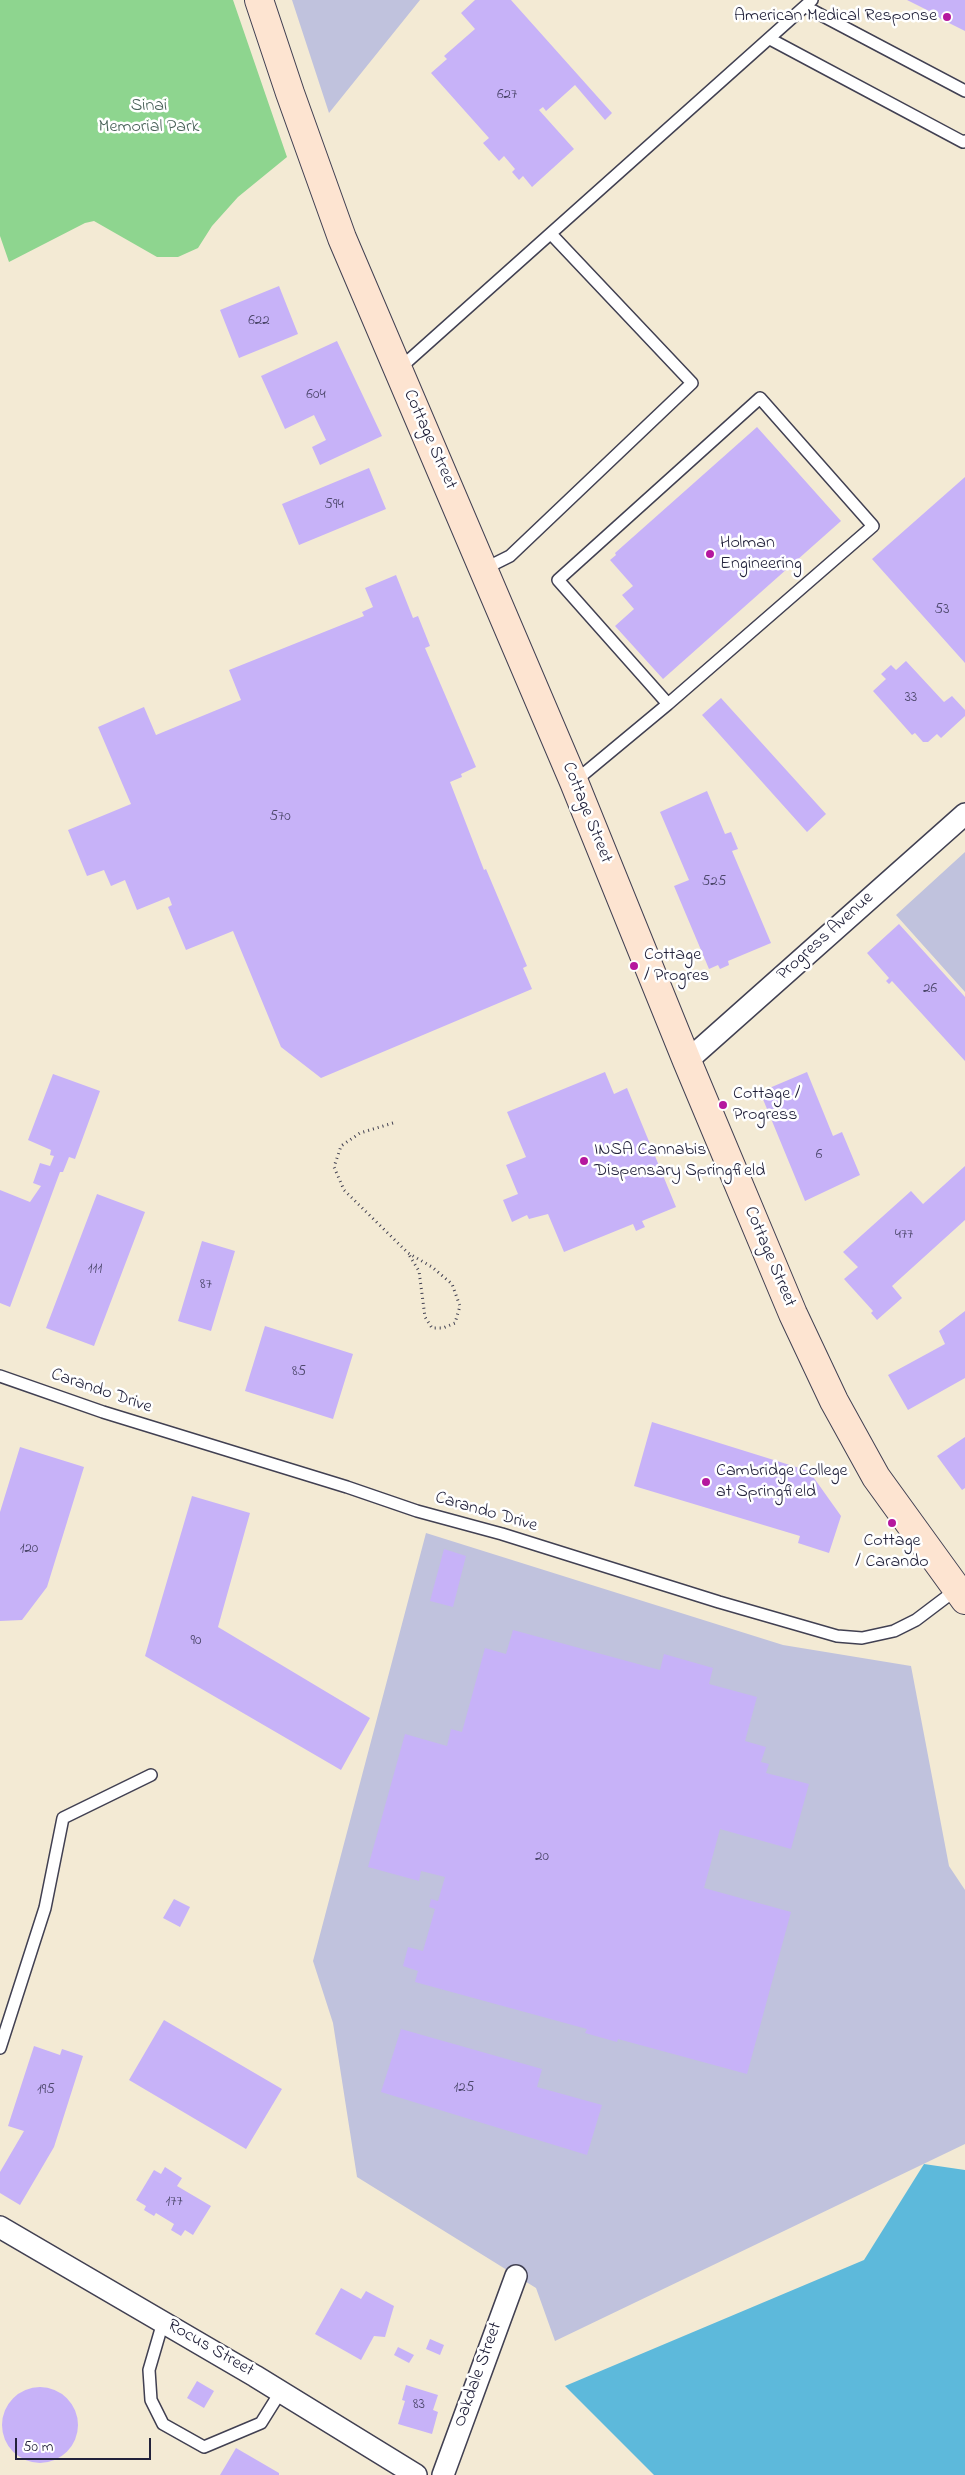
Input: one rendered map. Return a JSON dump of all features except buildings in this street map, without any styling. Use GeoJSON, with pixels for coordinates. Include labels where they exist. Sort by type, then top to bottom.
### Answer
{"type":"FeatureCollection","features":[{"type":"Feature","properties":{"kind":"main road","name":"Cottage Street"},"geometry":{"type":"LineString","coordinates":[[259,0],[342,238],[574,782],[687,1061],[793,1314],[834,1401],[876,1477],[961,1594]]}},
{"type":"Feature","properties":{"kind":"street","name":"Progress Avenue"},"geometry":{"type":"LineString","coordinates":[[687,1061],[965,814]]}},
{"type":"Feature","properties":{"kind":"street","name":"Rocus Street"},"geometry":{"type":"LineString","coordinates":[[0,2227],[281,2391],[416,2475]]}},
{"type":"Feature","properties":{"kind":"street","name":"Oakdale Street"},"geometry":{"type":"LineString","coordinates":[[443,2475],[516,2276]]}},
{"type":"Feature","properties":{"kind":"lane"},"geometry":{"type":"LineString","coordinates":[[398,370],[809,4],[965,91]]}},
{"type":"Feature","properties":{"kind":"lane"},"geometry":{"type":"LineString","coordinates":[[770,39],[965,141]]}},
{"type":"Feature","properties":{"kind":"lane"},"geometry":{"type":"LineString","coordinates":[[484,569],[510,556],[692,382],[552,234]]}},
{"type":"Feature","properties":{"kind":"lane"},"geometry":{"type":"LineString","coordinates":[[574,782],[668,704],[873,526],[760,398],[558,580],[668,704]]}},
{"type":"Feature","properties":{"kind":"lane","name":"Carando Drive"},"geometry":{"type":"LineString","coordinates":[[0,1376],[103,1412],[347,1487],[417,1511],[502,1534],[719,1602],[836,1636],[862,1638],[894,1631],[961,1594]]}},
{"type":"Feature","properties":{"kind":"lane"},"geometry":{"type":"LineString","coordinates":[[0,2048],[45,1908],[63,1818],[151,1775]]}},
{"type":"Feature","properties":{"kind":"lane"},"geometry":{"type":"LineString","coordinates":[[163,2322],[148,2370],[151,2400],[163,2424],[204,2447],[261,2424],[281,2391]]}},
{"type":"Feature","properties":{"kind":"path"},"geometry":{"type":"LineString","coordinates":[[393,1123],[360,1134],[341,1146],[334,1167],[344,1190],[408,1253],[419,1271],[425,1316],[432,1328],[443,1328],[455,1323],[460,1306],[452,1284],[432,1267],[408,1253]]}},
{"type":"Feature","properties":{"kind":"shaded area"},"geometry":{"type":"Polygon","coordinates":[[[292,0],[420,0],[329,113],[292,0]]]}},
{"type":"Feature","properties":{"kind":"shaded area"},"geometry":{"type":"Polygon","coordinates":[[[965,852],[965,992],[896,915],[965,852]]]}},
{"type":"Feature","properties":{"kind":"shaded area"},"geometry":{"type":"Polygon","coordinates":[[[426,1533],[783,1645],[911,1666],[949,1866],[965,1890],[965,2144],[555,2341],[536,2288],[357,2177],[333,2023],[313,1961],[426,1533]]]}},
{"type":"Feature","properties":{"kind":"green space","name":"Sinai Memorial Park"},"geometry":{"type":"Polygon","coordinates":[[[0,0],[233,0],[287,157],[238,197],[212,226],[198,248],[178,257],[157,257],[94,221],[85,223],[9,262],[0,236],[0,0]]]}},
{"type":"Feature","properties":{"kind":"water"},"geometry":{"type":"Polygon","coordinates":[[[924,2164],[965,2170],[965,2475],[654,2475],[565,2386],[864,2260],[924,2164]]]}},
{"type":"Feature","properties":{"kind":"place","name":"American Medical Response"},"geometry":{"type":"Point","coordinates":[947,17]}},
{"type":"Feature","properties":{"kind":"place","name":"Holman Engineering"},"geometry":{"type":"Point","coordinates":[710,554]}},
{"type":"Feature","properties":{"kind":"place","name":"Cottage / Progres"},"geometry":{"type":"Point","coordinates":[634,966]}},
{"type":"Feature","properties":{"kind":"place","name":"Cottage / Progress"},"geometry":{"type":"Point","coordinates":[723,1105]}},
{"type":"Feature","properties":{"kind":"place","name":"INSA Cannabis Dispensary Springfield"},"geometry":{"type":"Point","coordinates":[584,1161]}},
{"type":"Feature","properties":{"kind":"place","name":"Cambridge College at Springfield"},"geometry":{"type":"Point","coordinates":[706,1482]}},
{"type":"Feature","properties":{"kind":"place","name":"Cottage / Carando"},"geometry":{"type":"Point","coordinates":[892,1523]}}]}
